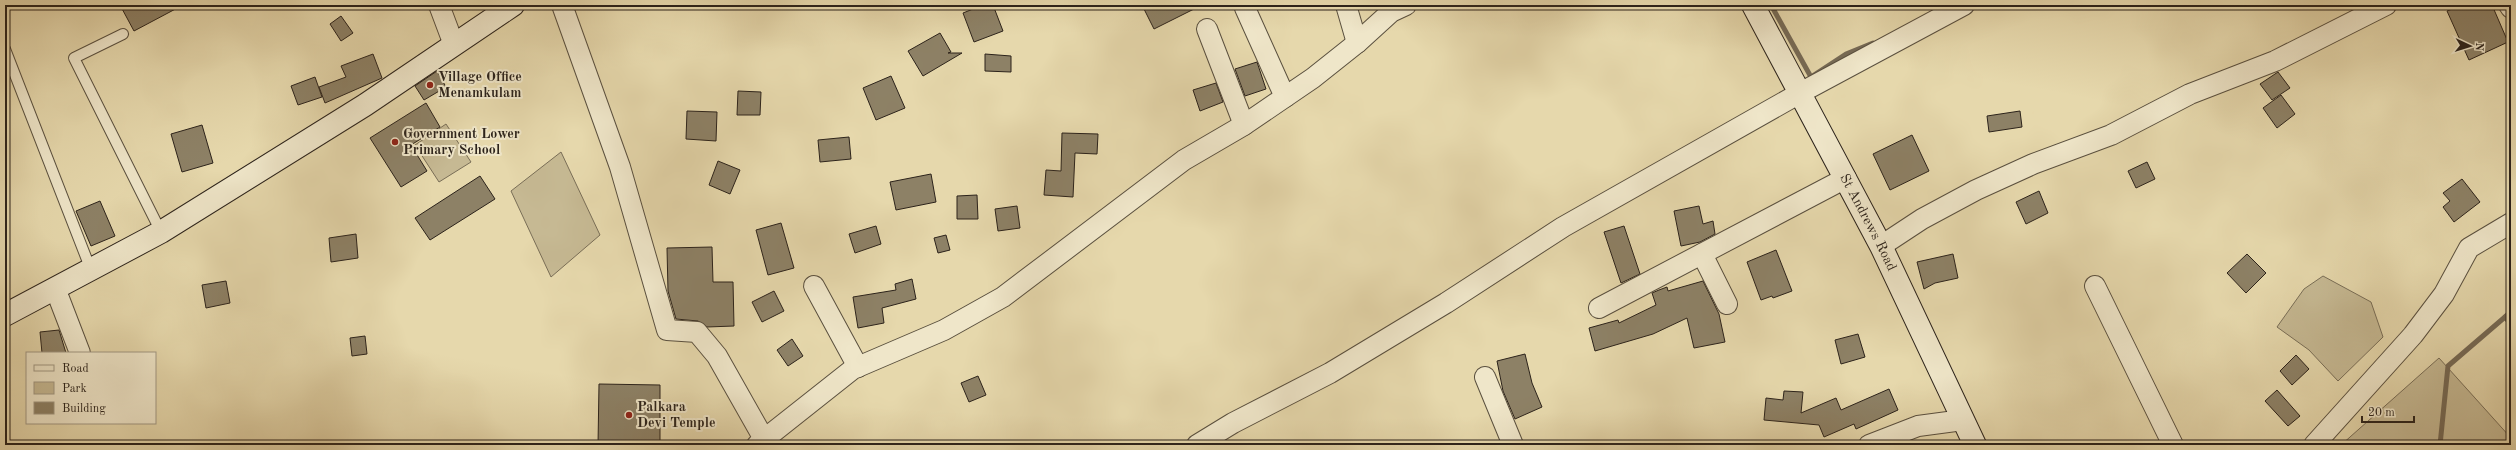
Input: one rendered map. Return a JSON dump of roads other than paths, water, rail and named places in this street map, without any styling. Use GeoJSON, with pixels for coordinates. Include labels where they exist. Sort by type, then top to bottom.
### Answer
{"type":"FeatureCollection","features":[{"type":"Feature","properties":{"kind":"main road"},"geometry":{"type":"LineString","coordinates":[[5,315],[161,232],[366,105],[513,5]]}},
{"type":"Feature","properties":{"kind":"main road","name":"St Andrews Road"},"geometry":{"type":"LineString","coordinates":[[1753,5],[1881,246],[1975,445]]}},
{"type":"Feature","properties":{"kind":"street"},"geometry":{"type":"LineString","coordinates":[[439,5],[454,45]]}},
{"type":"Feature","properties":{"kind":"street"},"geometry":{"type":"LineString","coordinates":[[562,5],[620,167],[667,330],[697,332],[717,356],[760,442],[858,367],[944,330],[1003,297],[1184,160],[1244,125],[1357,43],[1391,12],[1406,5]]}},
{"type":"Feature","properties":{"kind":"street"},"geometry":{"type":"LineString","coordinates":[[1346,5],[1357,43]]}},
{"type":"Feature","properties":{"kind":"street"},"geometry":{"type":"LineString","coordinates":[[1197,445],[1233,423],[1330,373],[1446,303],[1563,227],[1800,93],[1964,5]]}},
{"type":"Feature","properties":{"kind":"street"},"geometry":{"type":"LineString","coordinates":[[1881,246],[1922,219],[1976,190],[2033,164],[2111,135],[2190,94],[2275,61],[2386,5]]}},
{"type":"Feature","properties":{"kind":"street"},"geometry":{"type":"LineString","coordinates":[[1245,8],[1285,96]]}},
{"type":"Feature","properties":{"kind":"street"},"geometry":{"type":"LineString","coordinates":[[1207,29],[1244,125]]}},
{"type":"Feature","properties":{"kind":"street"},"geometry":{"type":"LineString","coordinates":[[1599,308],[1846,178]]}},
{"type":"Feature","properties":{"kind":"street"},"geometry":{"type":"LineString","coordinates":[[2314,445],[2413,335],[2444,294],[2469,248],[2511,223]]}},
{"type":"Feature","properties":{"kind":"street"},"geometry":{"type":"LineString","coordinates":[[1702,254],[1727,304]]}},
{"type":"Feature","properties":{"kind":"street"},"geometry":{"type":"LineString","coordinates":[[814,286],[858,367]]}},
{"type":"Feature","properties":{"kind":"street"},"geometry":{"type":"LineString","coordinates":[[2095,286],[2173,445]]}},
{"type":"Feature","properties":{"kind":"street"},"geometry":{"type":"LineString","coordinates":[[55,288],[80,352]]}},
{"type":"Feature","properties":{"kind":"street"},"geometry":{"type":"LineString","coordinates":[[1485,377],[1513,445]]}},
{"type":"Feature","properties":{"kind":"street"},"geometry":{"type":"LineString","coordinates":[[1869,445],[1918,426],[1963,420]]}},
{"type":"Feature","properties":{"kind":"lane"},"geometry":{"type":"LineString","coordinates":[[123,34],[74,58],[161,232]]}},
{"type":"Feature","properties":{"kind":"lane"},"geometry":{"type":"LineString","coordinates":[[5,49],[91,270]]}},
{"type":"Feature","properties":{"kind":"waterway"},"geometry":{"type":"LineString","coordinates":[[1771,5],[1811,77],[1846,54],[1873,43]]}},
{"type":"Feature","properties":{"kind":"waterway"},"geometry":{"type":"LineString","coordinates":[[2511,311],[2505,317],[2511,324]]}},
{"type":"Feature","properties":{"kind":"waterway"},"geometry":{"type":"LineString","coordinates":[[2440,445],[2448,366],[2505,317]]}},
{"type":"Feature","properties":{"kind":"place","name":"Village Office Menamkulam"},"geometry":{"type":"Point","coordinates":[430,85]}},
{"type":"Feature","properties":{"kind":"place","name":"Government Lower Primary School"},"geometry":{"type":"Point","coordinates":[395,142]}},
{"type":"Feature","properties":{"kind":"place","name":"Palkara Devi Temple"},"geometry":{"type":"Point","coordinates":[629,415]}}]}
